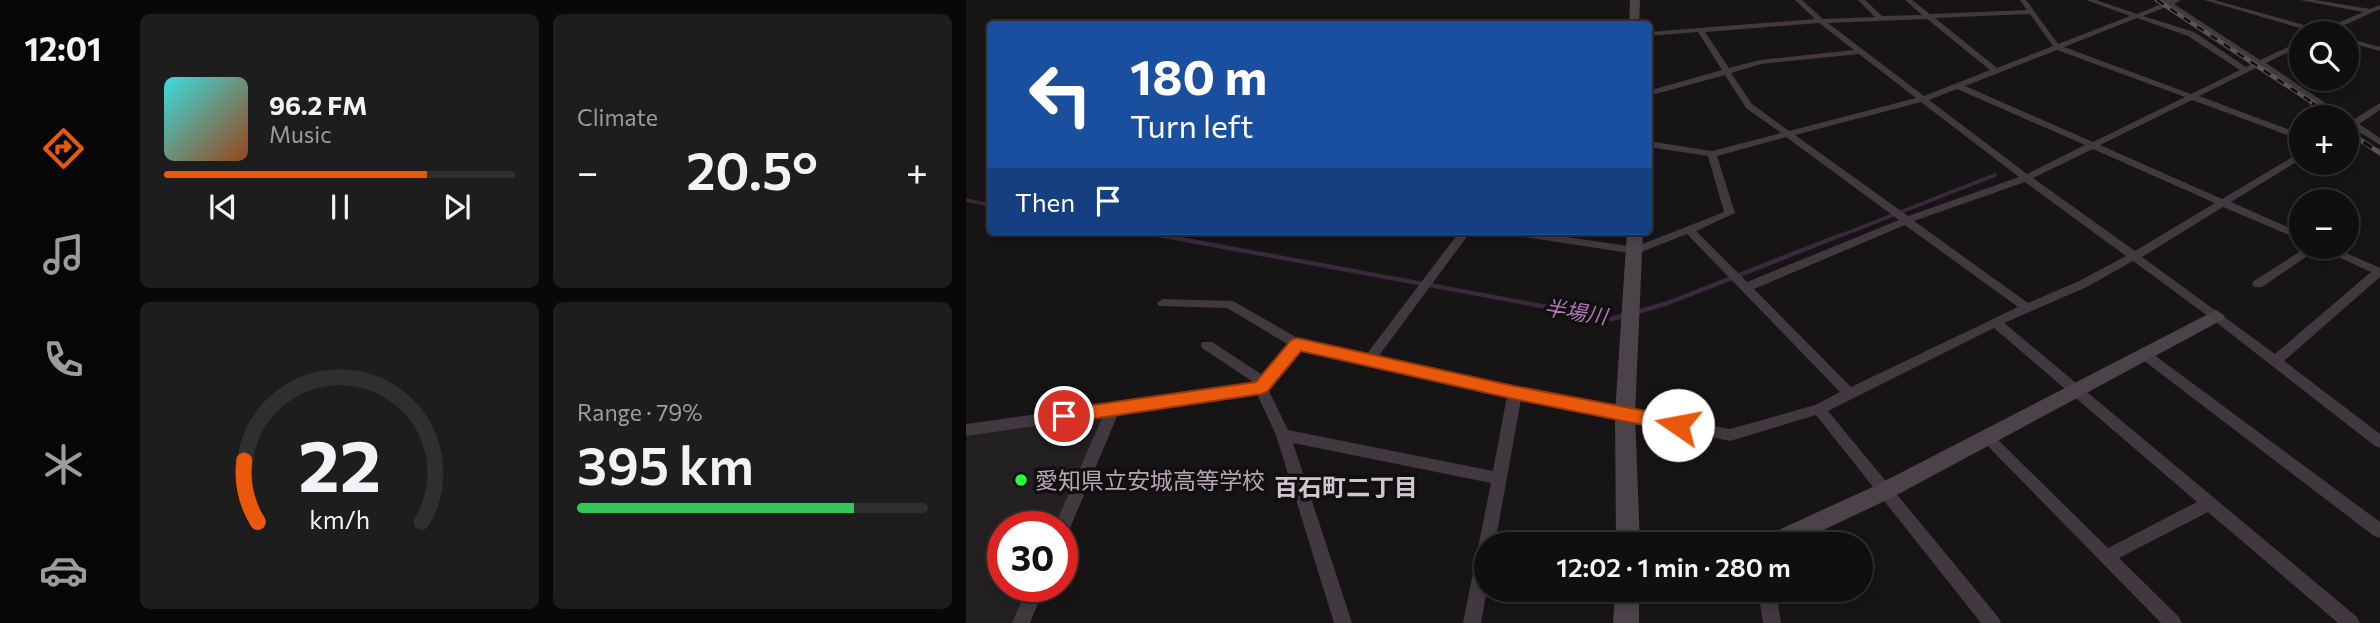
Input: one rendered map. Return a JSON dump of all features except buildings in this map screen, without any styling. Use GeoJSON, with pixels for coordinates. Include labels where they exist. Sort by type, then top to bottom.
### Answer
{"type":"FeatureCollection","features":[{"type":"Feature","properties":{"kind":"street"},"geometry":{"type":"LineString","coordinates":[[1634,21],[1635,0]]}},
{"type":"Feature","properties":{"kind":"street"},"geometry":{"type":"LineString","coordinates":[[1798,0],[1821,21],[2025,177],[2216,316],[2380,442]]}},
{"type":"Feature","properties":{"kind":"street"},"geometry":{"type":"LineString","coordinates":[[1861,0],[1880,18]]}},
{"type":"Feature","properties":{"kind":"street"},"geometry":{"type":"LineString","coordinates":[[1908,0],[1996,71]]}},
{"type":"Feature","properties":{"kind":"street"},"geometry":{"type":"LineString","coordinates":[[2023,0],[2057,47],[2289,133]]}},
{"type":"Feature","properties":{"kind":"street"},"geometry":{"type":"LineString","coordinates":[[2089,0],[2191,34],[2245,71]]}},
{"type":"Feature","properties":{"kind":"street"},"geometry":{"type":"LineString","coordinates":[[1652,145],[1712,154],[1923,99],[2167,2],[2178,0]]}},
{"type":"Feature","properties":{"kind":"street"},"geometry":{"type":"LineString","coordinates":[[2207,0],[2289,24]]}},
{"type":"Feature","properties":{"kind":"street"},"geometry":{"type":"LineString","coordinates":[[2303,0],[2370,11]]}},
{"type":"Feature","properties":{"kind":"street"},"geometry":{"type":"LineString","coordinates":[[2167,2],[2324,105]]}},
{"type":"Feature","properties":{"kind":"street"},"geometry":{"type":"LineString","coordinates":[[2348,21],[2380,6]]}},
{"type":"Feature","properties":{"kind":"street"},"geometry":{"type":"LineString","coordinates":[[1652,34],[1821,21],[2030,12]]}},
{"type":"Feature","properties":{"kind":"street"},"geometry":{"type":"LineString","coordinates":[[1700,30],[1749,106],[2026,307]]}},
{"type":"Feature","properties":{"kind":"street"},"geometry":{"type":"LineString","coordinates":[[2359,43],[2380,49]]}},
{"type":"Feature","properties":{"kind":"street"},"geometry":{"type":"LineString","coordinates":[[1748,287],[1907,220],[2025,177],[2289,49]]}},
{"type":"Feature","properties":{"kind":"street"},"geometry":{"type":"LineString","coordinates":[[1652,93],[1760,62],[1862,51]]}},
{"type":"Feature","properties":{"kind":"street"},"geometry":{"type":"LineString","coordinates":[[1956,85],[2096,144],[2289,232]]}},
{"type":"Feature","properties":{"kind":"street"},"geometry":{"type":"LineString","coordinates":[[2359,119],[2378,110]]}},
{"type":"Feature","properties":{"kind":"street"},"geometry":{"type":"LineString","coordinates":[[2359,130],[2380,142]]}},
{"type":"Feature","properties":{"kind":"street"},"geometry":{"type":"LineString","coordinates":[[1557,235],[1636,241],[1689,230],[1730,213],[1712,154]]}},
{"type":"Feature","properties":{"kind":"street"},"geometry":{"type":"LineString","coordinates":[[1163,303],[1229,304],[1297,344],[1514,393],[1730,435],[1819,409],[2026,307],[2083,284],[2225,203],[2289,163]]}},
{"type":"Feature","properties":{"kind":"street"},"geometry":{"type":"LineString","coordinates":[[1689,230],[1748,287],[1850,394]]}},
{"type":"Feature","properties":{"kind":"street"},"geometry":{"type":"LineString","coordinates":[[1368,361],[1463,235]]}},
{"type":"Feature","properties":{"kind":"street"},"geometry":{"type":"LineString","coordinates":[[1628,532],[1625,414],[1636,241]]}},
{"type":"Feature","properties":{"kind":"street"},"geometry":{"type":"LineString","coordinates":[[2258,284],[2296,259]]}},
{"type":"Feature","properties":{"kind":"street"},"geometry":{"type":"LineString","coordinates":[[2274,362],[2379,272],[2350,259]]}},
{"type":"Feature","properties":{"kind":"street"},"geometry":{"type":"LineString","coordinates":[[1797,532],[1885,491],[2216,316]]}},
{"type":"Feature","properties":{"kind":"street"},"geometry":{"type":"LineString","coordinates":[[1995,322],[2351,623]]}},
{"type":"Feature","properties":{"kind":"street"},"geometry":{"type":"LineString","coordinates":[[966,430],[1263,385],[1297,344]]}},
{"type":"Feature","properties":{"kind":"street"},"geometry":{"type":"LineString","coordinates":[[1206,345],[1263,385],[1283,435],[1343,623]]}},
{"type":"Feature","properties":{"kind":"street"},"geometry":{"type":"LineString","coordinates":[[2144,354],[2380,531]]}},
{"type":"Feature","properties":{"kind":"street"},"geometry":{"type":"LineString","coordinates":[[1489,532],[1514,393]]}},
{"type":"Feature","properties":{"kind":"street"},"geometry":{"type":"LineString","coordinates":[[1069,511],[1114,408]]}},
{"type":"Feature","properties":{"kind":"street"},"geometry":{"type":"LineString","coordinates":[[1819,409],[1992,623]]}},
{"type":"Feature","properties":{"kind":"street"},"geometry":{"type":"LineString","coordinates":[[1283,435],[1499,478]]}},
{"type":"Feature","properties":{"kind":"street"},"geometry":{"type":"LineString","coordinates":[[1986,437],[2173,623]]}},
{"type":"Feature","properties":{"kind":"street"},"geometry":{"type":"LineString","coordinates":[[2106,557],[2209,504]]}},
{"type":"Feature","properties":{"kind":"street"},"geometry":{"type":"LineString","coordinates":[[1021,623],[1030,602]]}},
{"type":"Feature","properties":{"kind":"street"},"geometry":{"type":"LineString","coordinates":[[1472,623],[1476,602]]}},
{"type":"Feature","properties":{"kind":"street"},"geometry":{"type":"LineString","coordinates":[[1626,623],[1627,602]]}},
{"type":"Feature","properties":{"kind":"street"},"geometry":{"type":"LineString","coordinates":[[1769,602],[1772,623]]}},
{"type":"Feature","properties":{"kind":"shaded area","name":"愛知県立安城高等学校"},"geometry":{"type":"Polygon","coordinates":[[[1100,415],[1103,417],[1062,511],[987,511],[987,602],[1022,602],[1013,623],[966,623],[966,433],[1100,415]]]}},
{"type":"Feature","properties":{"kind":"waterway","name":"半場川"},"geometry":{"type":"LineString","coordinates":[[1837,237],[1995,175]]}},
{"type":"Feature","properties":{"kind":"waterway","name":"半場川"},"geometry":{"type":"LineString","coordinates":[[966,200],[987,204]]}},
{"type":"Feature","properties":{"kind":"waterway","name":"半場川"},"geometry":{"type":"LineString","coordinates":[[1158,235],[1169,237]]}},
{"type":"Feature","properties":{"kind":"waterway","name":"半場川"},"geometry":{"type":"LineString","coordinates":[[1159,235],[1612,319],[1625,315]]}},
{"type":"Feature","properties":{"kind":"waterway","name":"半場川"},"geometry":{"type":"LineString","coordinates":[[1637,312],[1668,303],[1841,235]]}},
{"type":"Feature","properties":{"kind":"railway"},"geometry":{"type":"LineString","coordinates":[[2157,0],[2315,104]]}},
{"type":"Feature","properties":{"kind":"railway"},"geometry":{"type":"LineString","coordinates":[[2359,139],[2380,153]]}},
{"type":"Feature","properties":{"kind":"place","name":"愛知県立安城高等学校"},"geometry":{"type":"Point","coordinates":[1021,480]}},
{"type":"Feature","properties":{"kind":"district","name":"百石町二丁目"},"geometry":{"type":"Point","coordinates":[1346,486]}},
{"type":"Feature","properties":{"kind":"route"},"geometry":{"type":"LineString","coordinates":[[1064,416],[1261,388],[1297,344],[1514,393],[1678,425]]}}]}
